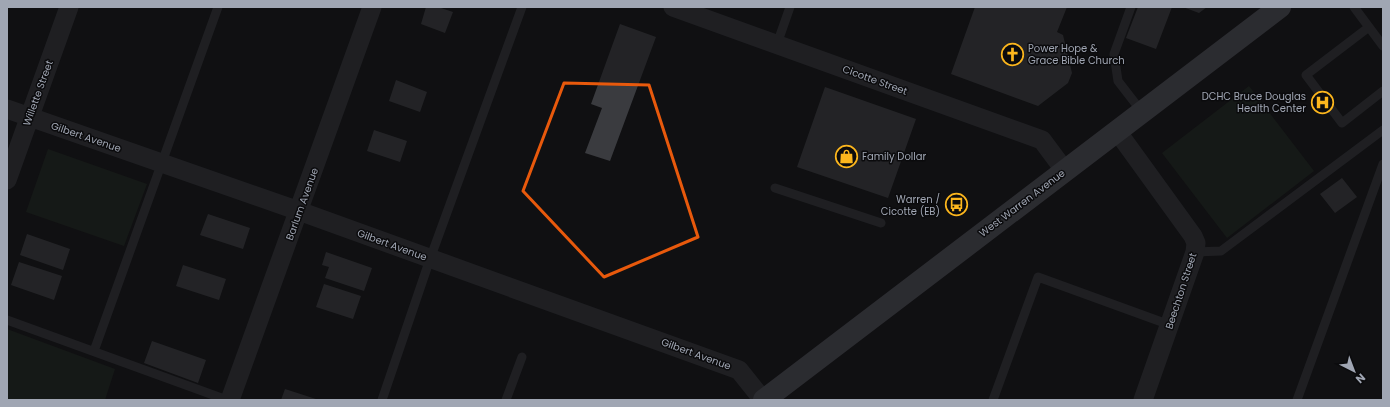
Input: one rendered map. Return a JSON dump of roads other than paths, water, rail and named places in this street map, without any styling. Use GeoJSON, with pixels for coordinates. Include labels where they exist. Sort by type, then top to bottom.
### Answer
{"type":"FeatureCollection","features":[{"type":"Feature","properties":{"kind":"main road","name":"West Warren Avenue"},"geometry":{"type":"LineString","coordinates":[[764,400],[1280,7]]}},
{"type":"Feature","properties":{"kind":"street","name":"Willette Street"},"geometry":{"type":"LineString","coordinates":[[7,180],[69,7]]}},
{"type":"Feature","properties":{"kind":"street","name":"Barlum Avenue"},"geometry":{"type":"LineString","coordinates":[[230,400],[372,7]]}},
{"type":"Feature","properties":{"kind":"street","name":"Cicotte Street"},"geometry":{"type":"LineString","coordinates":[[673,7],[1042,140],[1065,170]]}},
{"type":"Feature","properties":{"kind":"street","name":"Gilbert Avenue"},"geometry":{"type":"LineString","coordinates":[[7,109],[739,370],[764,400]]}},
{"type":"Feature","properties":{"kind":"street","name":"Beechton Street"},"geometry":{"type":"LineString","coordinates":[[1117,132],[1193,236],[1196,243],[1195,252],[1143,400]]}},
{"type":"Feature","properties":{"kind":"lane"},"geometry":{"type":"LineString","coordinates":[[94,352],[218,7]]}},
{"type":"Feature","properties":{"kind":"lane"},"geometry":{"type":"LineString","coordinates":[[382,400],[430,259],[522,7]]}},
{"type":"Feature","properties":{"kind":"lane"},"geometry":{"type":"LineString","coordinates":[[776,44],[790,7]]}},
{"type":"Feature","properties":{"kind":"lane"},"geometry":{"type":"LineString","coordinates":[[1130,7],[1114,54],[1118,81],[1142,113]]}},
{"type":"Feature","properties":{"kind":"lane"},"geometry":{"type":"LineString","coordinates":[[1354,7],[1383,46]]}},
{"type":"Feature","properties":{"kind":"lane"},"geometry":{"type":"LineString","coordinates":[[1369,27],[1306,75],[1342,123],[1383,91]]}},
{"type":"Feature","properties":{"kind":"lane"},"geometry":{"type":"LineString","coordinates":[[1195,252],[1221,251],[1383,130]]}},
{"type":"Feature","properties":{"kind":"lane"},"geometry":{"type":"LineString","coordinates":[[1298,400],[1383,164]]}},
{"type":"Feature","properties":{"kind":"lane"},"geometry":{"type":"LineString","coordinates":[[775,188],[880,223]]}},
{"type":"Feature","properties":{"kind":"lane"},"geometry":{"type":"LineString","coordinates":[[993,400],[1038,277],[1170,325]]}},
{"type":"Feature","properties":{"kind":"lane"},"geometry":{"type":"LineString","coordinates":[[7,320],[227,400]]}},
{"type":"Feature","properties":{"kind":"lane"},"geometry":{"type":"LineString","coordinates":[[506,400],[522,356]]}},
{"type":"Feature","properties":{"kind":"place","name":"Power Hope & Grace Bible Church"},"geometry":{"type":"Point","coordinates":[1013,54]}},
{"type":"Feature","properties":{"kind":"place","name":"DCHC Bruce Douglas Health Center"},"geometry":{"type":"Point","coordinates":[1322,102]}},
{"type":"Feature","properties":{"kind":"place","name":"Family Dollar"},"geometry":{"type":"Point","coordinates":[847,156]}},
{"type":"Feature","properties":{"kind":"place","name":"Warren / Cicotte (EB)"},"geometry":{"type":"Point","coordinates":[956,205]}}]}
